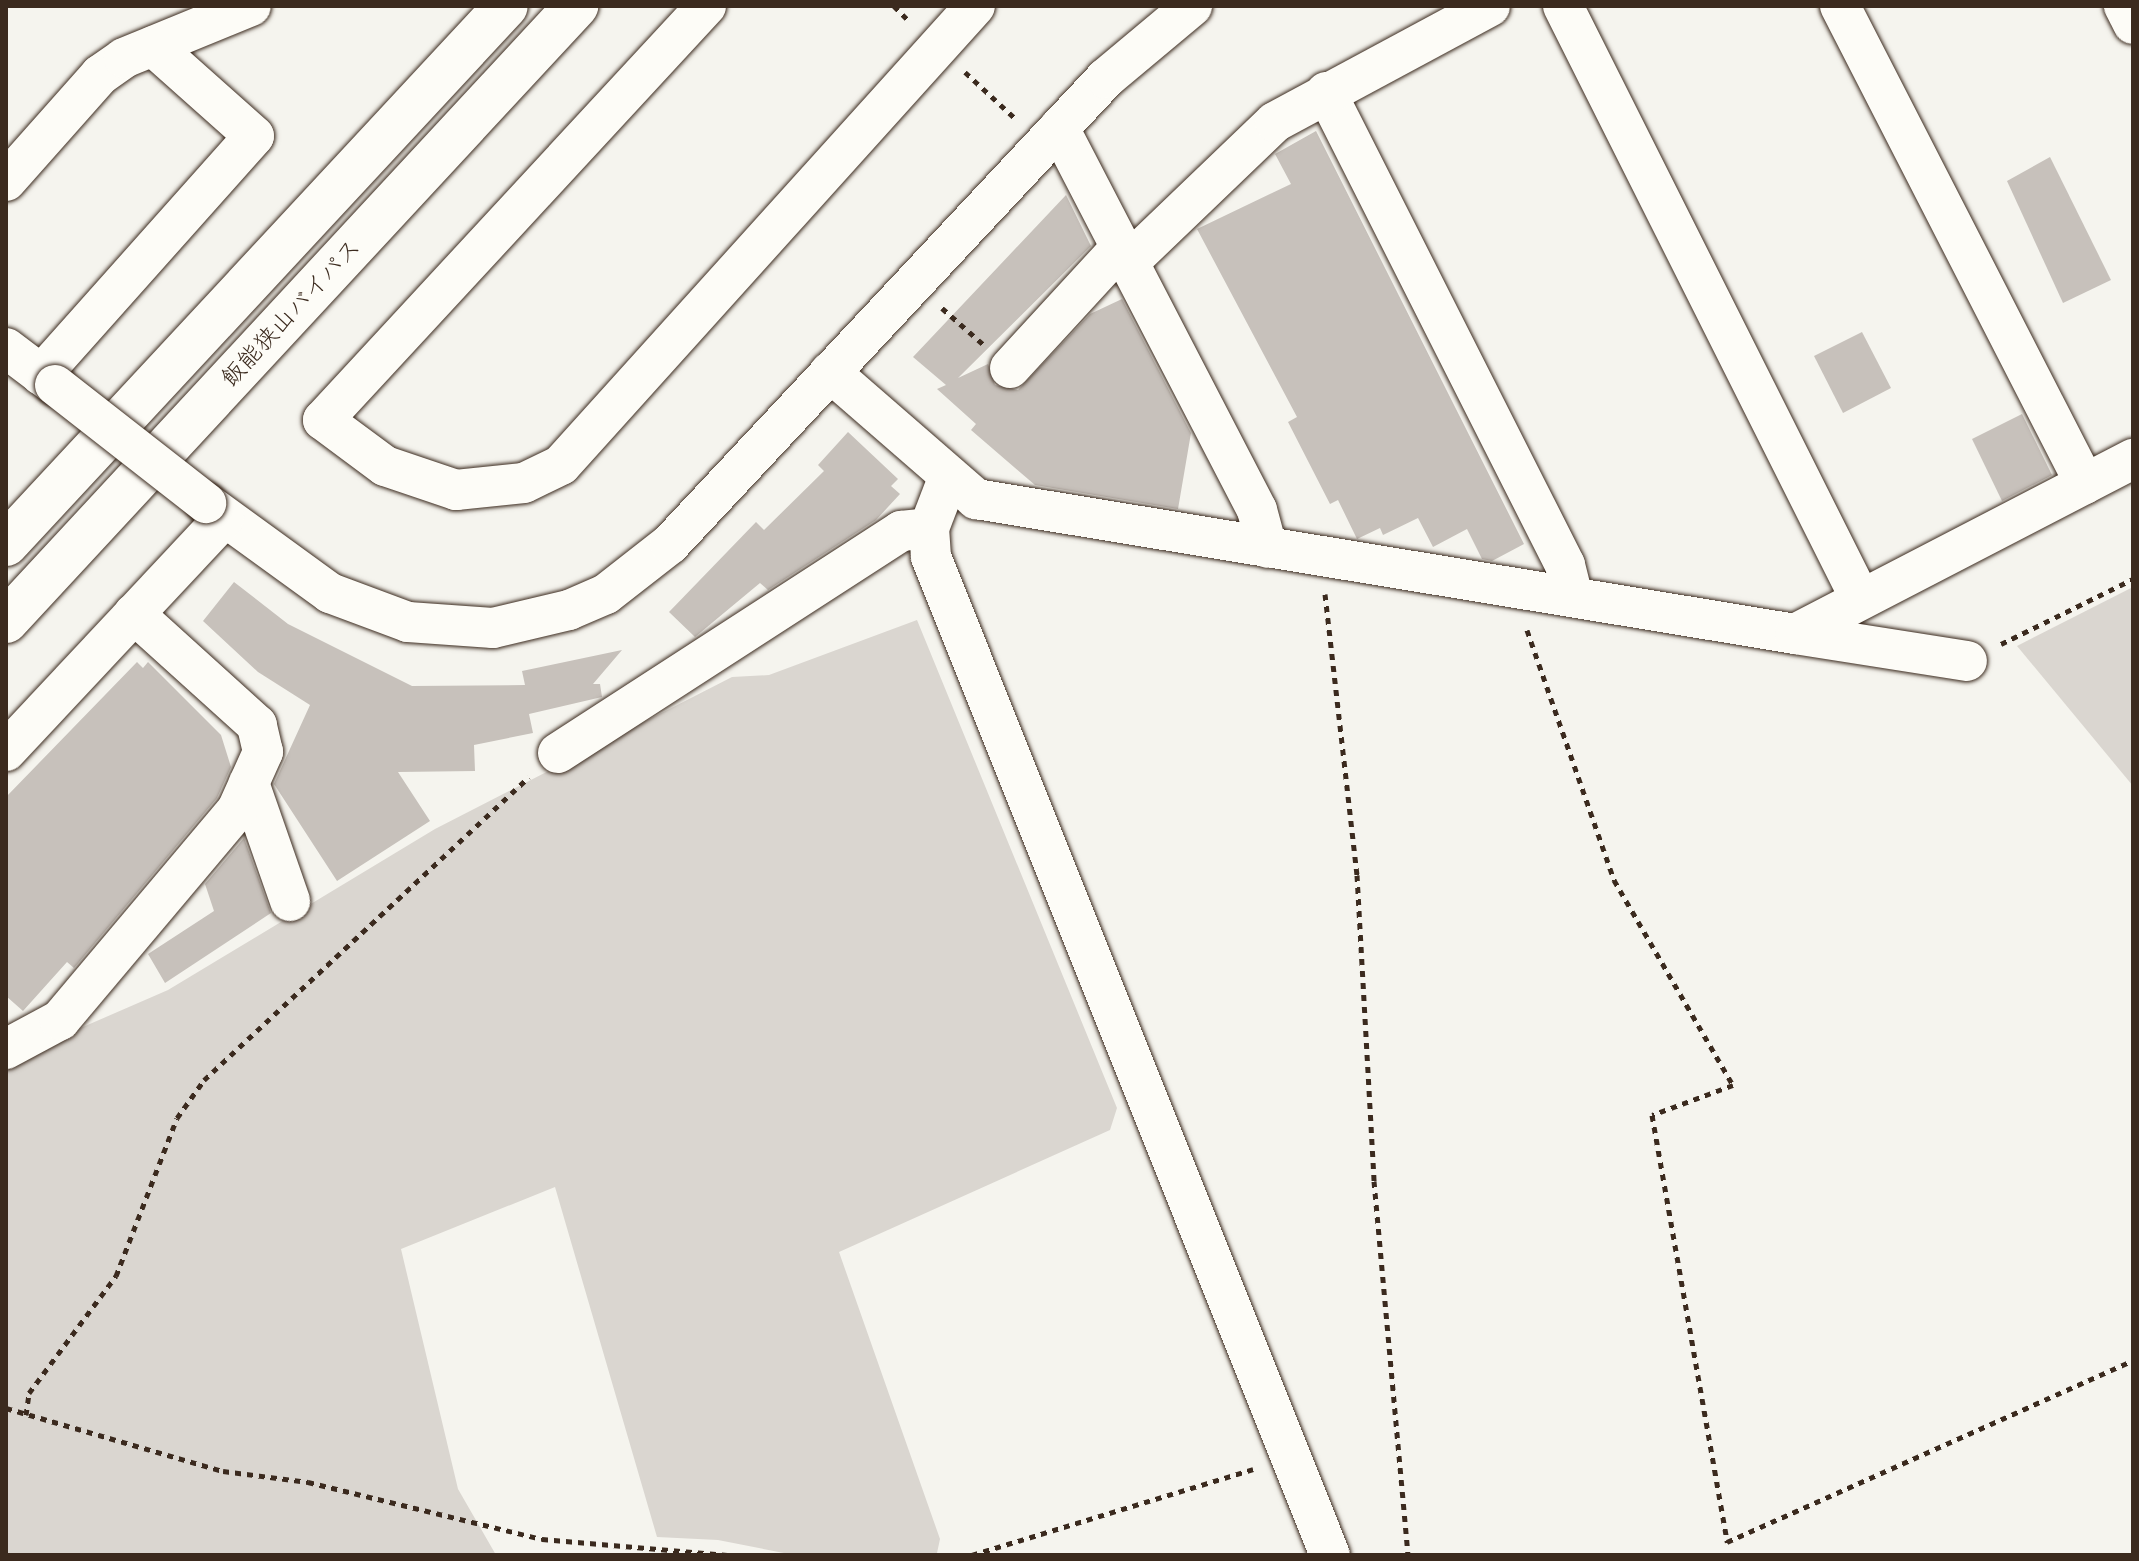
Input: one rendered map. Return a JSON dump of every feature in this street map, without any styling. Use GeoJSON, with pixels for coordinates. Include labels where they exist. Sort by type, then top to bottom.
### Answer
{"type":"FeatureCollection","features":[{"type":"Feature","properties":{"kind":"highway"},"geometry":{"type":"LineString","coordinates":[[6,544],[506,6]]}},
{"type":"Feature","properties":{"kind":"highway","name":"飯能狭山バイパス"},"geometry":{"type":"LineString","coordinates":[[6,621],[576,6]]}},
{"type":"Feature","properties":{"kind":"street"},"geometry":{"type":"LineString","coordinates":[[6,181],[100,75],[153,46],[251,6]]}},
{"type":"Feature","properties":{"kind":"street"},"geometry":{"type":"LineString","coordinates":[[706,6],[323,420],[385,466],[456,490],[524,483],[561,465],[975,6]]}},
{"type":"Feature","properties":{"kind":"street"},"geometry":{"type":"LineString","coordinates":[[6,348],[215,510],[330,593],[371,613],[441,628],[525,623],[594,599],[638,572],[1059,128],[1126,60],[1192,6]]}},
{"type":"Feature","properties":{"kind":"street"},"geometry":{"type":"LineString","coordinates":[[1010,368],[1126,253],[1275,122],[1490,6]]}},
{"type":"Feature","properties":{"kind":"street"},"geometry":{"type":"LineString","coordinates":[[1563,6],[1860,598]]}},
{"type":"Feature","properties":{"kind":"street"},"geometry":{"type":"LineString","coordinates":[[1840,6],[2085,484]]}},
{"type":"Feature","properties":{"kind":"street"},"geometry":{"type":"LineString","coordinates":[[2124,6],[2133,24]]}},
{"type":"Feature","properties":{"kind":"street"},"geometry":{"type":"LineString","coordinates":[[48,380],[254,136],[153,46]]}},
{"type":"Feature","properties":{"kind":"street"},"geometry":{"type":"LineString","coordinates":[[1326,92],[1565,565],[1573,597]]}},
{"type":"Feature","properties":{"kind":"street"},"geometry":{"type":"LineString","coordinates":[[1059,128],[1257,510],[1267,548]]}},
{"type":"Feature","properties":{"kind":"street"},"geometry":{"type":"LineString","coordinates":[[830,372],[976,499],[1967,661]]}},
{"type":"Feature","properties":{"kind":"street"},"geometry":{"type":"LineString","coordinates":[[1795,634],[2133,459]]}},
{"type":"Feature","properties":{"kind":"street"},"geometry":{"type":"LineString","coordinates":[[949,476],[929,528],[931,557],[1330,1555]]}},
{"type":"Feature","properties":{"kind":"street"},"geometry":{"type":"LineString","coordinates":[[6,751],[134,614],[215,510]]}},
{"type":"Feature","properties":{"kind":"street"},"geometry":{"type":"LineString","coordinates":[[558,753],[901,531],[929,528]]}},
{"type":"Feature","properties":{"kind":"street"},"geometry":{"type":"LineString","coordinates":[[6,1049],[60,1020],[237,810],[263,752],[257,725],[134,614]]}},
{"type":"Feature","properties":{"kind":"street"},"geometry":{"type":"LineString","coordinates":[[249,783],[290,901]]}},
{"type":"Feature","properties":{"kind":"path"},"geometry":{"type":"LineString","coordinates":[[938,304],[1010,368]]}},
{"type":"Feature","properties":{"kind":"path"},"geometry":{"type":"LineString","coordinates":[[1967,661],[2133,579]]}},
{"type":"Feature","properties":{"kind":"path"},"geometry":{"type":"LineString","coordinates":[[1324,589],[1357,875],[1374,1181],[1408,1555]]}},
{"type":"Feature","properties":{"kind":"path"},"geometry":{"type":"LineString","coordinates":[[1523,618],[1614,880],[1733,1085],[1652,1115],[1727,1542],[2133,1360]]}},
{"type":"Feature","properties":{"kind":"path"},"geometry":{"type":"LineString","coordinates":[[26,1415],[29,1393],[116,1276],[177,1118],[204,1080],[558,753]]}},
{"type":"Feature","properties":{"kind":"path"},"geometry":{"type":"LineString","coordinates":[[6,1408],[223,1471],[308,1482],[542,1539],[730,1555]]}},
{"type":"Feature","properties":{"kind":"path"},"geometry":{"type":"LineString","coordinates":[[972,1555],[1292,1457]]}},
{"type":"Feature","properties":{"kind":"shaded area"},"geometry":{"type":"Polygon","coordinates":[[[2133,587],[2133,786],[2017,646],[2133,587]]]}},
{"type":"Feature","properties":{"kind":"shaded area"},"geometry":{"type":"Polygon","coordinates":[[[917,620],[1117,1108],[1110,1130],[839,1252],[940,1539],[937,1553],[794,1555],[718,1540],[657,1537],[555,1187],[401,1249],[458,1489],[496,1555],[6,1555],[6,1070],[76,1030],[168,990],[435,829],[732,677],[769,675],[917,620]]]}},
{"type":"Feature","properties":{"kind":"building"},"geometry":{"type":"Polygon","coordinates":[[[1316,131],[1524,544],[1492,561],[1482,559],[1467,529],[1433,547],[1418,518],[1383,535],[1380,528],[1357,539],[1338,500],[1330,504],[1288,422],[1297,417],[1197,229],[1291,184],[1275,154],[1316,131]]]}},
{"type":"Feature","properties":{"kind":"building"},"geometry":{"type":"Polygon","coordinates":[[[2050,157],[2111,280],[2063,303],[2007,181],[2050,157]]]}},
{"type":"Feature","properties":{"kind":"building"},"geometry":{"type":"Polygon","coordinates":[[[1066,195],[1091,246],[958,378],[988,364],[995,385],[1018,390],[1090,314],[1122,299],[1191,433],[1178,509],[1035,485],[971,430],[976,424],[937,389],[946,385],[913,357],[1066,195]]]}},
{"type":"Feature","properties":{"kind":"building"},"geometry":{"type":"Polygon","coordinates":[[[1862,332],[1891,388],[1843,413],[1814,356],[1862,332]]]}},
{"type":"Feature","properties":{"kind":"building"},"geometry":{"type":"Polygon","coordinates":[[[2022,414],[2052,475],[2002,501],[1972,439],[2022,414]]]}},
{"type":"Feature","properties":{"kind":"building"},"geometry":{"type":"Polygon","coordinates":[[[848,432],[898,479],[891,486],[900,494],[876,520],[768,590],[760,583],[695,637],[669,612],[756,522],[764,530],[824,471],[818,465],[848,432]]]}},
{"type":"Feature","properties":{"kind":"building"},"geometry":{"type":"Polygon","coordinates":[[[234,582],[288,624],[412,686],[525,685],[522,671],[622,650],[593,684],[600,684],[602,697],[529,714],[533,733],[474,745],[475,771],[398,772],[430,821],[337,881],[274,784],[310,705],[258,672],[203,621],[234,582]]]}},
{"type":"Feature","properties":{"kind":"building"},"geometry":{"type":"Polygon","coordinates":[[[137,662],[143,668],[148,662],[221,735],[231,767],[217,798],[74,968],[67,962],[23,1011],[6,996],[6,797],[137,662]]]}},
{"type":"Feature","properties":{"kind":"building"},"geometry":{"type":"Polygon","coordinates":[[[244,838],[271,913],[165,983],[148,954],[214,911],[205,884],[244,838]]]}}]}
